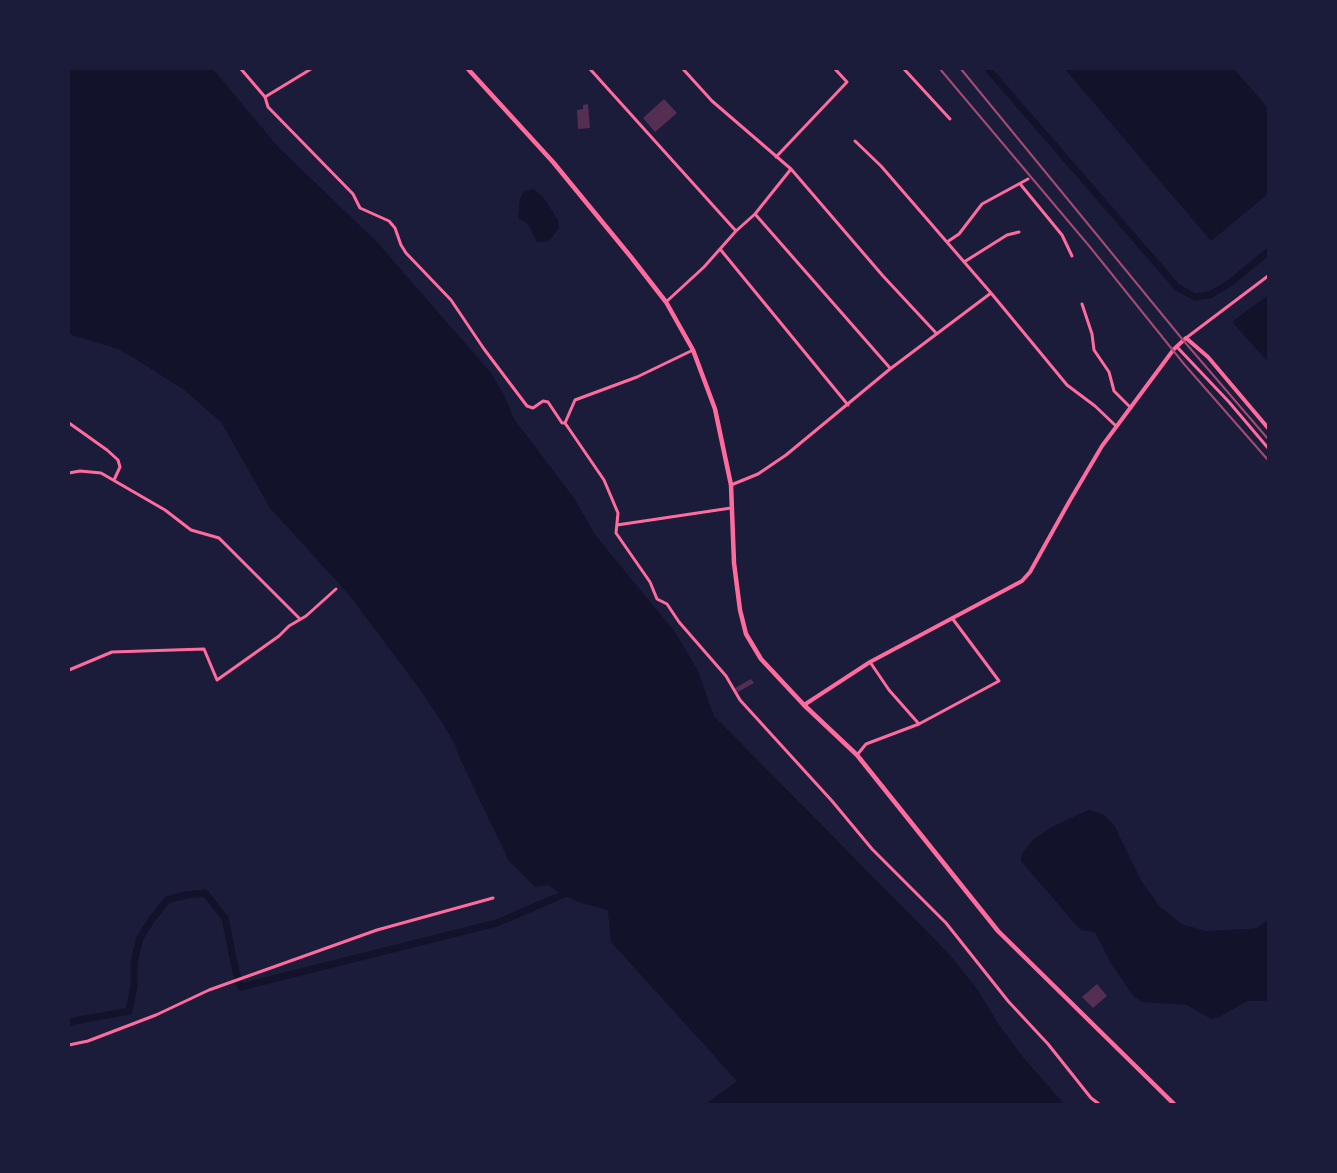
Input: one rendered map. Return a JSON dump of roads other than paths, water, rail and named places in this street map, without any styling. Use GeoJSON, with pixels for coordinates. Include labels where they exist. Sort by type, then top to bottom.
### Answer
{"type":"FeatureCollection","features":[{"type":"Feature","properties":{"kind":"highway"},"geometry":{"type":"LineString","coordinates":[[468,69],[554,162],[666,302],[693,350],[715,409],[731,485],[734,563],[740,610],[746,634],[761,659],[804,705],[857,755],[998,931],[1174,1104]]}},
{"type":"Feature","properties":{"kind":"street"},"geometry":{"type":"LineString","coordinates":[[241,69],[265,97],[268,107],[352,194],[360,208],[389,221],[395,228],[406,253],[451,300],[527,406],[533,408],[543,401],[548,402],[604,480],[618,513],[616,533],[650,582],[657,599],[667,604],[679,622],[726,675],[740,700],[832,801],[872,849],[946,923],[1008,1001],[1048,1044],[1091,1098],[1099,1104]]}},
{"type":"Feature","properties":{"kind":"street"},"geometry":{"type":"LineString","coordinates":[[265,97],[311,69]]}},
{"type":"Feature","properties":{"kind":"street"},"geometry":{"type":"LineString","coordinates":[[590,69],[736,231]]}},
{"type":"Feature","properties":{"kind":"street"},"geometry":{"type":"LineString","coordinates":[[683,69],[712,101],[791,169],[883,276],[937,334]]}},
{"type":"Feature","properties":{"kind":"street"},"geometry":{"type":"LineString","coordinates":[[776,157],[847,82],[835,69]]}},
{"type":"Feature","properties":{"kind":"street"},"geometry":{"type":"LineString","coordinates":[[904,69],[950,120]]}},
{"type":"Feature","properties":{"kind":"street"},"geometry":{"type":"LineString","coordinates":[[855,141],[881,166],[1067,385],[1095,406],[1116,426]]}},
{"type":"Feature","properties":{"kind":"street"},"geometry":{"type":"LineString","coordinates":[[666,302],[704,267],[736,231],[755,214],[791,169]]}},
{"type":"Feature","properties":{"kind":"street"},"geometry":{"type":"LineString","coordinates":[[947,242],[959,234],[982,204],[1000,193],[1021,185],[1028,179]]}},
{"type":"Feature","properties":{"kind":"street"},"geometry":{"type":"LineString","coordinates":[[1021,185],[1062,235],[1072,255]]}},
{"type":"Feature","properties":{"kind":"street"},"geometry":{"type":"LineString","coordinates":[[755,214],[890,369]]}},
{"type":"Feature","properties":{"kind":"street"},"geometry":{"type":"LineString","coordinates":[[964,262],[1007,235],[1019,232]]}},
{"type":"Feature","properties":{"kind":"street"},"geometry":{"type":"LineString","coordinates":[[720,249],[848,405]]}},
{"type":"Feature","properties":{"kind":"street"},"geometry":{"type":"LineString","coordinates":[[804,705],[832,684],[870,662],[1022,581],[1030,572],[1068,502],[1116,426],[1177,347],[1268,276]]}},
{"type":"Feature","properties":{"kind":"street"},"geometry":{"type":"LineString","coordinates":[[731,485],[758,474],[786,455],[890,369],[991,293]]}},
{"type":"Feature","properties":{"kind":"street"},"geometry":{"type":"LineString","coordinates":[[1082,304],[1092,334],[1094,350],[1109,372],[1114,391],[1131,408]]}},
{"type":"Feature","properties":{"kind":"street"},"geometry":{"type":"LineString","coordinates":[[1186,338],[1208,357],[1268,428]]}},
{"type":"Feature","properties":{"kind":"street"},"geometry":{"type":"LineString","coordinates":[[1177,347],[1229,402],[1268,448]]}},
{"type":"Feature","properties":{"kind":"street"},"geometry":{"type":"LineString","coordinates":[[565,423],[575,400],[637,377],[693,350]]}},
{"type":"Feature","properties":{"kind":"street"},"geometry":{"type":"LineString","coordinates":[[69,423],[118,460],[120,467],[114,480]]}},
{"type":"Feature","properties":{"kind":"street"},"geometry":{"type":"LineString","coordinates":[[69,473],[80,471],[102,473],[165,510],[191,530],[219,538],[301,619]]}},
{"type":"Feature","properties":{"kind":"street"},"geometry":{"type":"LineString","coordinates":[[617,525],[732,507]]}},
{"type":"Feature","properties":{"kind":"street"},"geometry":{"type":"LineString","coordinates":[[69,670],[112,652],[204,649],[217,680],[301,619],[336,589]]}},
{"type":"Feature","properties":{"kind":"street"},"geometry":{"type":"LineString","coordinates":[[857,755],[866,744],[919,724],[999,681],[952,618]]}},
{"type":"Feature","properties":{"kind":"street"},"geometry":{"type":"LineString","coordinates":[[870,662],[889,690],[919,724]]}},
{"type":"Feature","properties":{"kind":"street"},"geometry":{"type":"LineString","coordinates":[[69,1045],[98,1037],[246,976],[405,921],[493,898]]}},
{"type":"Feature","properties":{"kind":"waterway"},"geometry":{"type":"LineString","coordinates":[[988,69],[1177,287],[1195,297],[1210,295],[1230,283],[1268,252]]}},
{"type":"Feature","properties":{"kind":"waterway"},"geometry":{"type":"LineString","coordinates":[[69,1022],[129,1011],[134,986],[134,961],[140,938],[167,900],[186,895],[205,893],[225,918],[241,987],[497,923],[569,892]]}},
{"type":"Feature","properties":{"kind":"railway"},"geometry":{"type":"LineString","coordinates":[[940,69],[1090,247],[1184,364],[1268,460]]}},
{"type":"Feature","properties":{"kind":"railway"},"geometry":{"type":"LineString","coordinates":[[961,69],[1183,340],[1268,439]]}}]}
